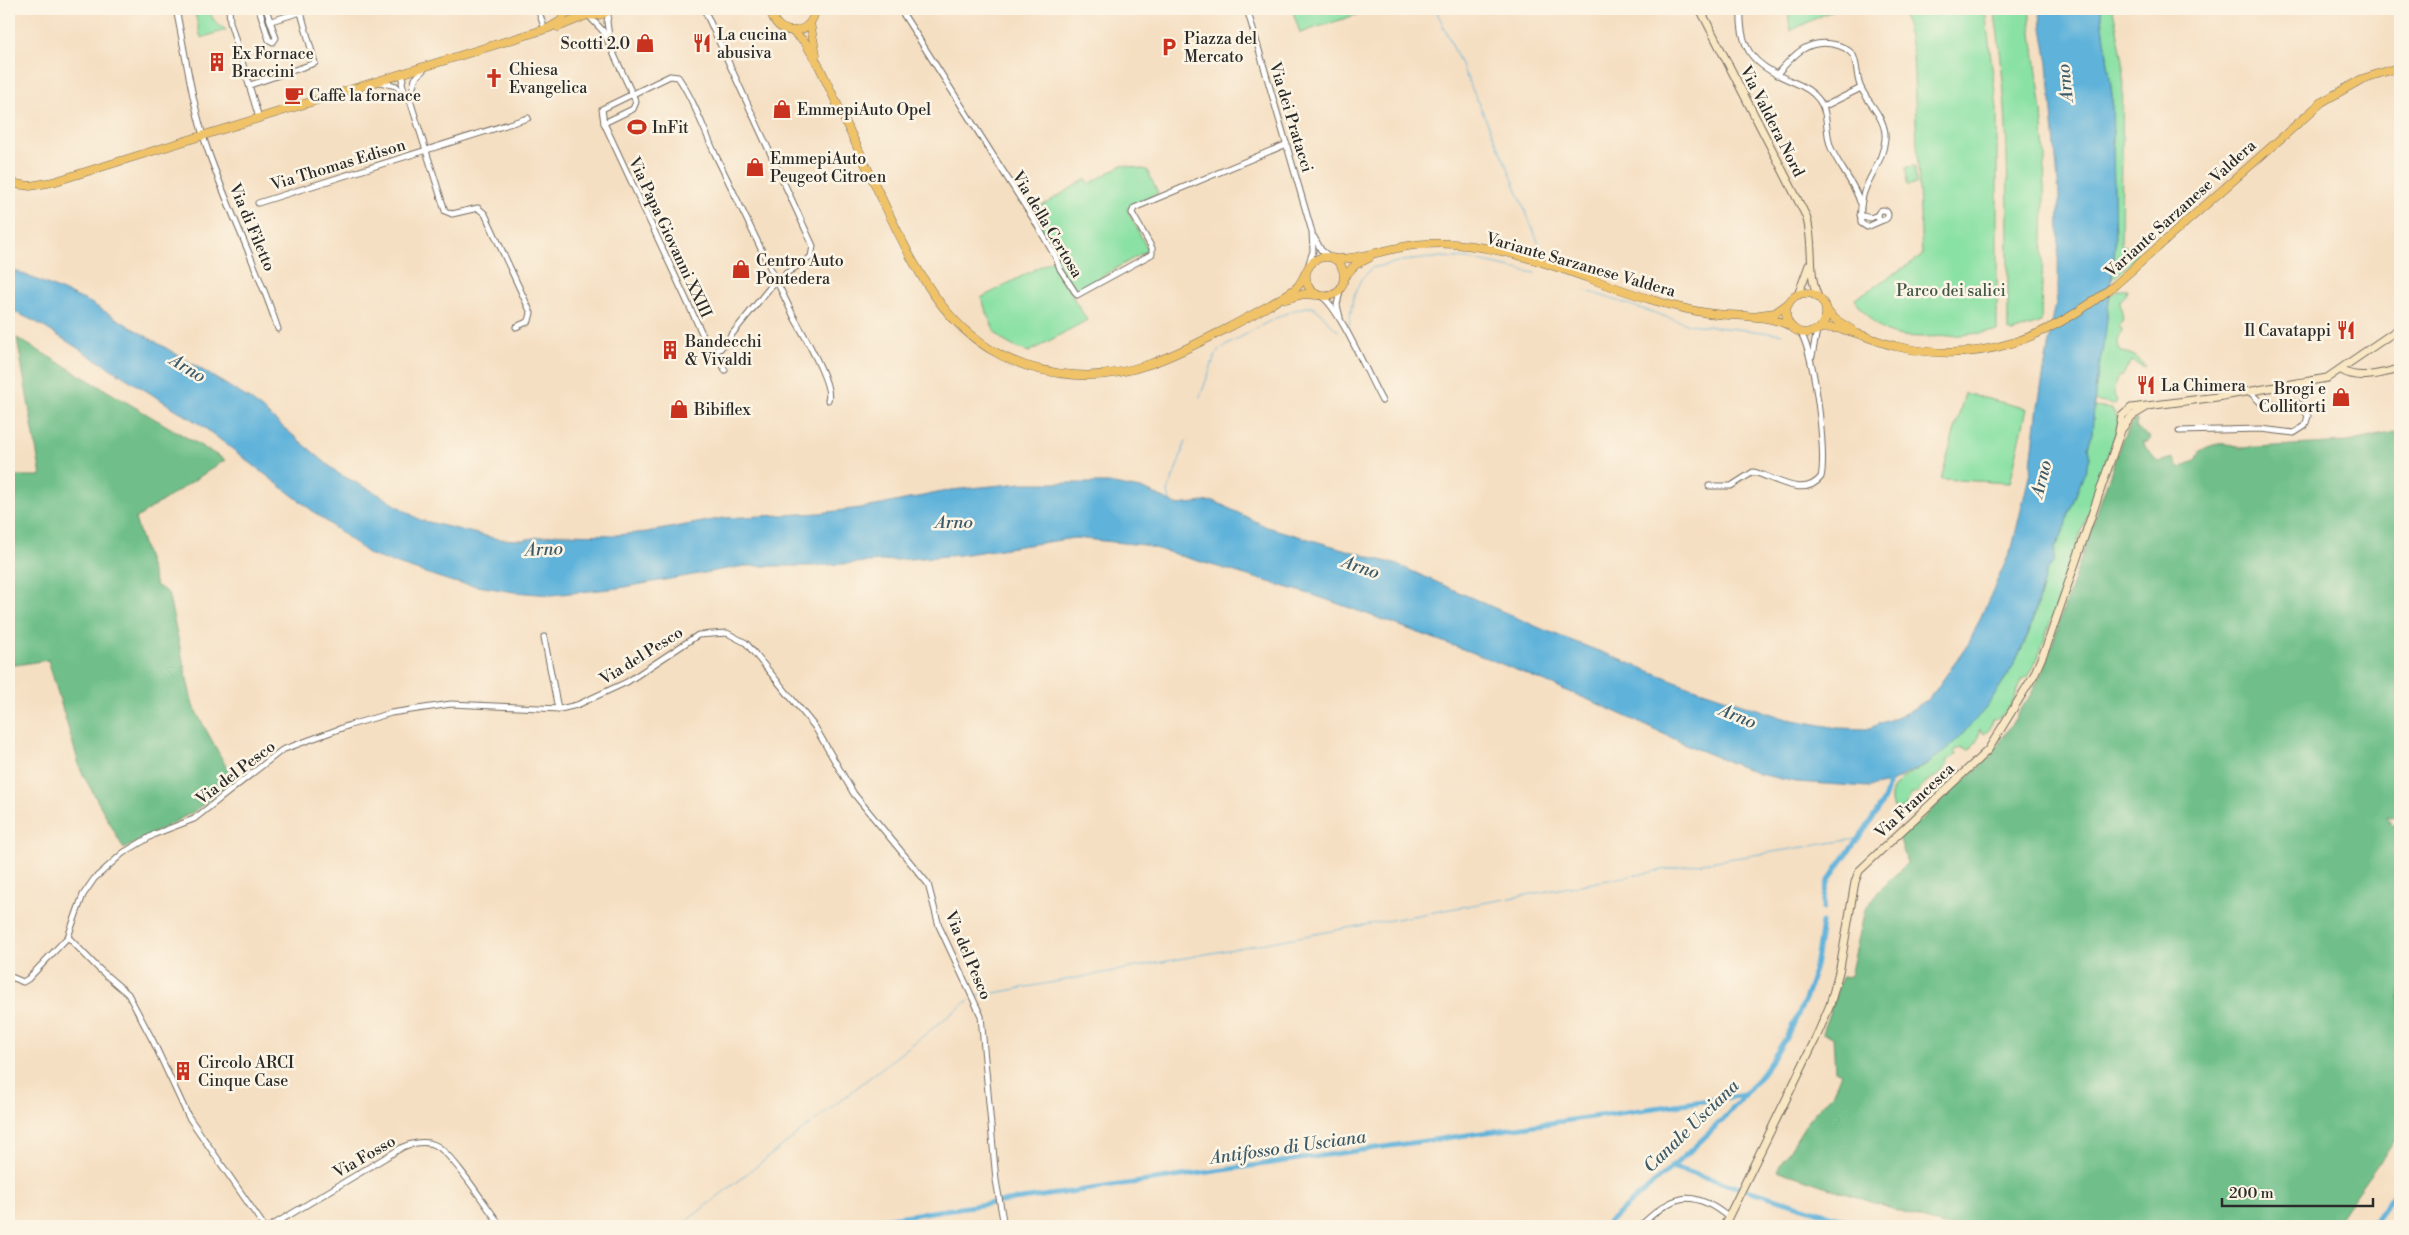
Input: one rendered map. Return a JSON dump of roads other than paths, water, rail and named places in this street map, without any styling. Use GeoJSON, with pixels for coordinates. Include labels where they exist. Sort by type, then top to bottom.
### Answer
{"type":"FeatureCollection","features":[{"type":"Feature","properties":{"kind":"main road"},"geometry":{"type":"LineString","coordinates":[[9,183],[26,186],[47,184],[379,82],[561,21],[567,9]]}},
{"type":"Feature","properties":{"kind":"main road"},"geometry":{"type":"LineString","coordinates":[[575,9],[588,15]]}},
{"type":"Feature","properties":{"kind":"main road"},"geometry":{"type":"LineString","coordinates":[[771,9],[772,16],[778,26],[793,32],[805,42],[820,68],[922,278],[948,314],[966,332],[991,349],[1020,363],[1046,370],[1084,375],[1111,374],[1144,366],[1176,354],[1263,309],[1296,288],[1307,270],[1320,258],[1333,258],[1342,267],[1345,276],[1341,289],[1332,296],[1298,295],[1263,309]]}},
{"type":"Feature","properties":{"kind":"main road","name":"Via Valdera Nord"},"geometry":{"type":"LineString","coordinates":[[1700,9],[1800,203],[1809,227],[1811,250]]}},
{"type":"Feature","properties":{"kind":"main road"},"geometry":{"type":"LineString","coordinates":[[546,26],[588,15],[602,15],[610,10]]}},
{"type":"Feature","properties":{"kind":"main road"},"geometry":{"type":"LineString","coordinates":[[815,10],[810,24],[812,42],[820,68]]}},
{"type":"Feature","properties":{"kind":"main road"},"geometry":{"type":"LineString","coordinates":[[793,32],[803,29],[810,24]]}},
{"type":"Feature","properties":{"kind":"main road","name":"Variante Sarzanese Valdera"},"geometry":{"type":"LineString","coordinates":[[1817,329],[1833,327],[1914,350],[1950,353],[1970,352],[2020,341],[2068,319],[2115,285],[2182,224],[2327,99],[2362,79],[2400,67]]}},
{"type":"Feature","properties":{"kind":"main road","name":"Variante Sarzanese Valdera"},"geometry":{"type":"LineString","coordinates":[[1333,258],[1346,259],[1429,244],[1481,248],[1522,257],[1676,306],[1706,313],[1778,320],[1792,327]]}},
{"type":"Feature","properties":{"kind":"main road"},"geometry":{"type":"LineString","coordinates":[[1811,250],[1812,281],[1818,297],[1833,318],[1860,335]]}},
{"type":"Feature","properties":{"kind":"main road"},"geometry":{"type":"LineString","coordinates":[[1811,250],[1806,279],[1787,312],[1792,327],[1800,332],[1807,333],[1817,329],[1825,319],[1825,307]]}},
{"type":"Feature","properties":{"kind":"main road","name":"Variante Sarzanese Valdera"},"geometry":{"type":"LineString","coordinates":[[1345,276],[1355,265],[1380,252]]}},
{"type":"Feature","properties":{"kind":"main road"},"geometry":{"type":"LineString","coordinates":[[1307,270],[1308,286],[1319,296]]}},
{"type":"Feature","properties":{"kind":"main road"},"geometry":{"type":"LineString","coordinates":[[1795,298],[1808,294],[1818,297]]}},
{"type":"Feature","properties":{"kind":"main road","name":"Variante Sarzanese Valdera"},"geometry":{"type":"LineString","coordinates":[[1744,316],[1775,312],[1795,298]]}},
{"type":"Feature","properties":{"kind":"main road"},"geometry":{"type":"LineString","coordinates":[[2250,392],[2317,380],[2341,370],[2400,328]]}},
{"type":"Feature","properties":{"kind":"main road"},"geometry":{"type":"LineString","coordinates":[[2341,370],[2352,375],[2362,376],[2400,369]]}},
{"type":"Feature","properties":{"kind":"main road","name":"Via Francesca"},"geometry":{"type":"LineString","coordinates":[[1724,1226],[1815,1040],[1830,1005],[1840,968],[1855,882],[1859,871],[1978,760],[1999,734],[2034,675],[2047,645],[2118,439],[2123,414],[2132,408],[2250,392]]}},
{"type":"Feature","properties":{"kind":"street","name":"Via di Filetto"},"geometry":{"type":"LineString","coordinates":[[176,9],[186,62],[213,164],[262,280],[278,329]]}},
{"type":"Feature","properties":{"kind":"street"},"geometry":{"type":"LineString","coordinates":[[229,9],[230,19],[259,118]]}},
{"type":"Feature","properties":{"kind":"street"},"geometry":{"type":"LineString","coordinates":[[262,9],[260,12],[269,40],[273,42],[276,40],[266,9]]}},
{"type":"Feature","properties":{"kind":"street"},"geometry":{"type":"LineString","coordinates":[[538,9],[546,26]]}},
{"type":"Feature","properties":{"kind":"street"},"geometry":{"type":"LineString","coordinates":[[704,9],[812,240],[813,251],[811,257],[776,280],[724,344],[716,350]]}},
{"type":"Feature","properties":{"kind":"street","name":"Via della Certosa"},"geometry":{"type":"LineString","coordinates":[[900,9],[1036,223],[1056,258],[1060,269],[1077,294],[1152,254],[1152,248],[1132,213],[1134,208],[1287,144]]}},
{"type":"Feature","properties":{"kind":"street","name":"Via dei Pratacci"},"geometry":{"type":"LineString","coordinates":[[1247,9],[1312,232],[1321,250],[1333,258]]}},
{"type":"Feature","properties":{"kind":"street"},"geometry":{"type":"LineString","coordinates":[[1741,9],[1743,34],[1751,55],[1764,69],[1808,90],[1817,97],[1823,107],[1832,149],[1854,188],[1860,203]]}},
{"type":"Feature","properties":{"kind":"street"},"geometry":{"type":"LineString","coordinates":[[250,85],[315,63],[300,10],[271,21]]}},
{"type":"Feature","properties":{"kind":"street"},"geometry":{"type":"LineString","coordinates":[[610,10],[607,26],[610,44]]}},
{"type":"Feature","properties":{"kind":"street"},"geometry":{"type":"LineString","coordinates":[[588,15],[600,25],[634,94],[636,103],[633,109],[604,123],[602,109],[634,94],[670,76],[680,79],[828,386],[828,400]]}},
{"type":"Feature","properties":{"kind":"street"},"geometry":{"type":"LineString","coordinates":[[1776,75],[1803,48],[1813,44],[1828,43],[1842,46],[1853,55],[1861,88],[1879,117],[1885,135],[1882,151],[1865,186],[1860,203],[1860,215],[1861,224],[1865,227],[1887,218],[1886,212],[1881,211],[1878,215],[1870,218],[1860,215]]}},
{"type":"Feature","properties":{"kind":"street"},"geometry":{"type":"LineString","coordinates":[[410,100],[412,86],[418,74],[428,66]]}},
{"type":"Feature","properties":{"kind":"street"},"geometry":{"type":"LineString","coordinates":[[404,74],[412,86]]}},
{"type":"Feature","properties":{"kind":"street"},"geometry":{"type":"LineString","coordinates":[[404,74],[403,85],[405,93]]}},
{"type":"Feature","properties":{"kind":"street"},"geometry":{"type":"LineString","coordinates":[[379,82],[392,84],[405,93],[410,100],[445,211],[452,214],[476,208],[484,211],[531,313],[528,322],[516,327]]}},
{"type":"Feature","properties":{"kind":"street"},"geometry":{"type":"LineString","coordinates":[[1823,107],[1861,88]]}},
{"type":"Feature","properties":{"kind":"street","name":"Via Thomas Edison"},"geometry":{"type":"LineString","coordinates":[[258,203],[528,118]]}},
{"type":"Feature","properties":{"kind":"street","name":"Via Papa Giovanni XXIII"},"geometry":{"type":"LineString","coordinates":[[604,123],[702,334],[708,346],[716,350],[725,370]]}},
{"type":"Feature","properties":{"kind":"street"},"geometry":{"type":"LineString","coordinates":[[1854,188],[1865,186]]}},
{"type":"Feature","properties":{"kind":"street"},"geometry":{"type":"LineString","coordinates":[[1878,215],[1883,220]]}},
{"type":"Feature","properties":{"kind":"street","name":"Via dei Pratacci"},"geometry":{"type":"LineString","coordinates":[[1307,270],[1313,254],[1312,232]]}},
{"type":"Feature","properties":{"kind":"street"},"geometry":{"type":"LineString","coordinates":[[1341,289],[1337,305],[1342,324]]}},
{"type":"Feature","properties":{"kind":"street"},"geometry":{"type":"LineString","coordinates":[[1319,296],[1331,305],[1382,401]]}},
{"type":"Feature","properties":{"kind":"street"},"geometry":{"type":"LineString","coordinates":[[1812,362],[1817,329]]}},
{"type":"Feature","properties":{"kind":"street"},"geometry":{"type":"LineString","coordinates":[[1709,486],[1731,486],[1753,472],[1792,486],[1809,485],[1819,479],[1822,474],[1812,362],[1808,345],[1800,332]]}},
{"type":"Feature","properties":{"kind":"street"},"geometry":{"type":"LineString","coordinates":[[2180,431],[2252,429],[2294,433],[2305,426],[2308,416],[2300,404],[2291,402],[2264,406],[2250,392]]}},
{"type":"Feature","properties":{"kind":"street","name":"Via del Pesco"},"geometry":{"type":"LineString","coordinates":[[68,937],[83,895],[94,879],[123,853],[155,834],[194,819],[282,750],[391,713],[442,705],[558,709],[577,704],[627,682],[698,635],[727,633],[746,642],[815,727],[854,794],[928,884],[939,926],[978,1009],[983,1027],[996,1180],[1004,1226]]}},
{"type":"Feature","properties":{"kind":"street"},"geometry":{"type":"LineString","coordinates":[[544,637],[558,709]]}},
{"type":"Feature","properties":{"kind":"street"},"geometry":{"type":"LineString","coordinates":[[9,976],[19,982],[28,979],[68,937],[99,969],[128,994],[153,1041],[188,1116],[264,1226]]}},
{"type":"Feature","properties":{"kind":"street","name":"Via Fosso"},"geometry":{"type":"LineString","coordinates":[[271,1226],[403,1147],[422,1143],[437,1146],[448,1156],[501,1226]]}},
{"type":"Feature","properties":{"kind":"street"},"geometry":{"type":"LineString","coordinates":[[1640,1226],[1671,1201],[1686,1197],[1706,1201],[1730,1214]]}},
{"type":"Feature","properties":{"kind":"water","name":"Arno"},"geometry":{"type":"Polygon","coordinates":[[[2039,9],[2101,9],[2112,95],[2115,247],[2105,337],[2096,383],[2092,433],[2088,447],[2090,458],[2066,526],[2055,548],[2054,562],[2047,570],[2028,634],[2015,663],[1986,708],[1959,738],[1932,761],[1889,783],[1869,787],[1796,782],[1759,774],[1492,660],[1316,596],[1144,545],[1074,538],[960,555],[813,566],[744,566],[619,588],[551,595],[514,592],[453,582],[370,555],[201,425],[36,322],[9,309],[9,268],[89,302],[181,357],[251,400],[339,474],[380,495],[420,520],[498,539],[522,540],[558,534],[617,535],[648,532],[724,518],[820,513],[876,506],[951,490],[1022,483],[1108,483],[1146,490],[1177,505],[1214,501],[1267,527],[1398,565],[1542,629],[1688,686],[1787,719],[1838,728],[1867,729],[1906,713],[1927,700],[1935,691],[1969,643],[2012,548],[2030,472],[2038,406],[2058,290],[2059,195],[2048,64],[2039,9]]]}},
{"type":"Feature","properties":{"kind":"waterway"},"geometry":{"type":"LineString","coordinates":[[1437,12],[1505,161],[1541,249]]}},
{"type":"Feature","properties":{"kind":"waterway"},"geometry":{"type":"LineString","coordinates":[[1349,326],[1353,298],[1361,279],[1372,268],[1402,261],[1442,257],[1469,259],[1535,273]]}},
{"type":"Feature","properties":{"kind":"waterway"},"geometry":{"type":"LineString","coordinates":[[1584,290],[1688,324],[1782,334]]}},
{"type":"Feature","properties":{"kind":"waterway"},"geometry":{"type":"LineString","coordinates":[[1200,397],[1219,350],[1282,315],[1306,307],[1314,308],[1339,331]]}},
{"type":"Feature","properties":{"kind":"waterway"},"geometry":{"type":"LineString","coordinates":[[1170,501],[1168,492],[1186,441]]}},
{"type":"Feature","properties":{"kind":"waterway","name":"Canale Usciana"},"geometry":{"type":"LineString","coordinates":[[1823,908],[1825,890],[1831,877],[1883,802],[1888,789],[1887,778]]}},
{"type":"Feature","properties":{"kind":"waterway"},"geometry":{"type":"LineString","coordinates":[[973,997],[1684,866],[1855,839]]}},
{"type":"Feature","properties":{"kind":"waterway","name":"Antifosso di Usciana"},"geometry":{"type":"LineString","coordinates":[[1604,1226],[1716,1126],[1765,1069],[1786,1038],[1807,994],[1816,964],[1822,923]]}},
{"type":"Feature","properties":{"kind":"waterway"},"geometry":{"type":"LineString","coordinates":[[680,1226],[970,999]]}},
{"type":"Feature","properties":{"kind":"waterway","name":"Antifosso di Usciana"},"geometry":{"type":"LineString","coordinates":[[834,1226],[1745,1095]]}},
{"type":"Feature","properties":{"kind":"waterway"},"geometry":{"type":"LineString","coordinates":[[1671,1167],[1866,1226]]}},
{"type":"Feature","properties":{"kind":"waterway"},"geometry":{"type":"LineString","coordinates":[[2371,1226],[2400,1185]]}},
{"type":"Feature","properties":{"kind":"place","name":"Scotti 2.0"},"geometry":{"type":"Point","coordinates":[645,43]}},
{"type":"Feature","properties":{"kind":"place","name":"La cucina abusiva"},"geometry":{"type":"Point","coordinates":[702,43]}},
{"type":"Feature","properties":{"kind":"place","name":"Piazza del Mercato"},"geometry":{"type":"Point","coordinates":[1169,47]}},
{"type":"Feature","properties":{"kind":"place","name":"Ex Fornace Braccini"},"geometry":{"type":"Point","coordinates":[217,62]}},
{"type":"Feature","properties":{"kind":"place","name":"Chiesa Evangelica"},"geometry":{"type":"Point","coordinates":[494,78]}},
{"type":"Feature","properties":{"kind":"place","name":"Caffè la fornace"},"geometry":{"type":"Point","coordinates":[294,95]}},
{"type":"Feature","properties":{"kind":"place","name":"EmmepiAuto Opel"},"geometry":{"type":"Point","coordinates":[782,109]}},
{"type":"Feature","properties":{"kind":"place","name":"InFit"},"geometry":{"type":"Point","coordinates":[637,127]}},
{"type":"Feature","properties":{"kind":"place","name":"EmmepiAuto Peugeot Citroen"},"geometry":{"type":"Point","coordinates":[755,167]}},
{"type":"Feature","properties":{"kind":"place","name":"Centro Auto Pontedera"},"geometry":{"type":"Point","coordinates":[741,269]}},
{"type":"Feature","properties":{"kind":"place","name":"Il Cavatappi"},"geometry":{"type":"Point","coordinates":[2346,330]}},
{"type":"Feature","properties":{"kind":"place","name":"Bandecchi & Vivaldi"},"geometry":{"type":"Point","coordinates":[670,350]}},
{"type":"Feature","properties":{"kind":"place","name":"La Chimera"},"geometry":{"type":"Point","coordinates":[2146,385]}},
{"type":"Feature","properties":{"kind":"place","name":"Brogi e Collitorti"},"geometry":{"type":"Point","coordinates":[2341,397]}},
{"type":"Feature","properties":{"kind":"place","name":"Bibiflex"},"geometry":{"type":"Point","coordinates":[679,409]}},
{"type":"Feature","properties":{"kind":"place","name":"Circolo ARCI Cinque Case"},"geometry":{"type":"Point","coordinates":[183,1071]}},
{"type":"Feature","properties":{"kind":"park label","name":"Parco dei salici"},"geometry":{"type":"Point","coordinates":[1951,290]}}]}
